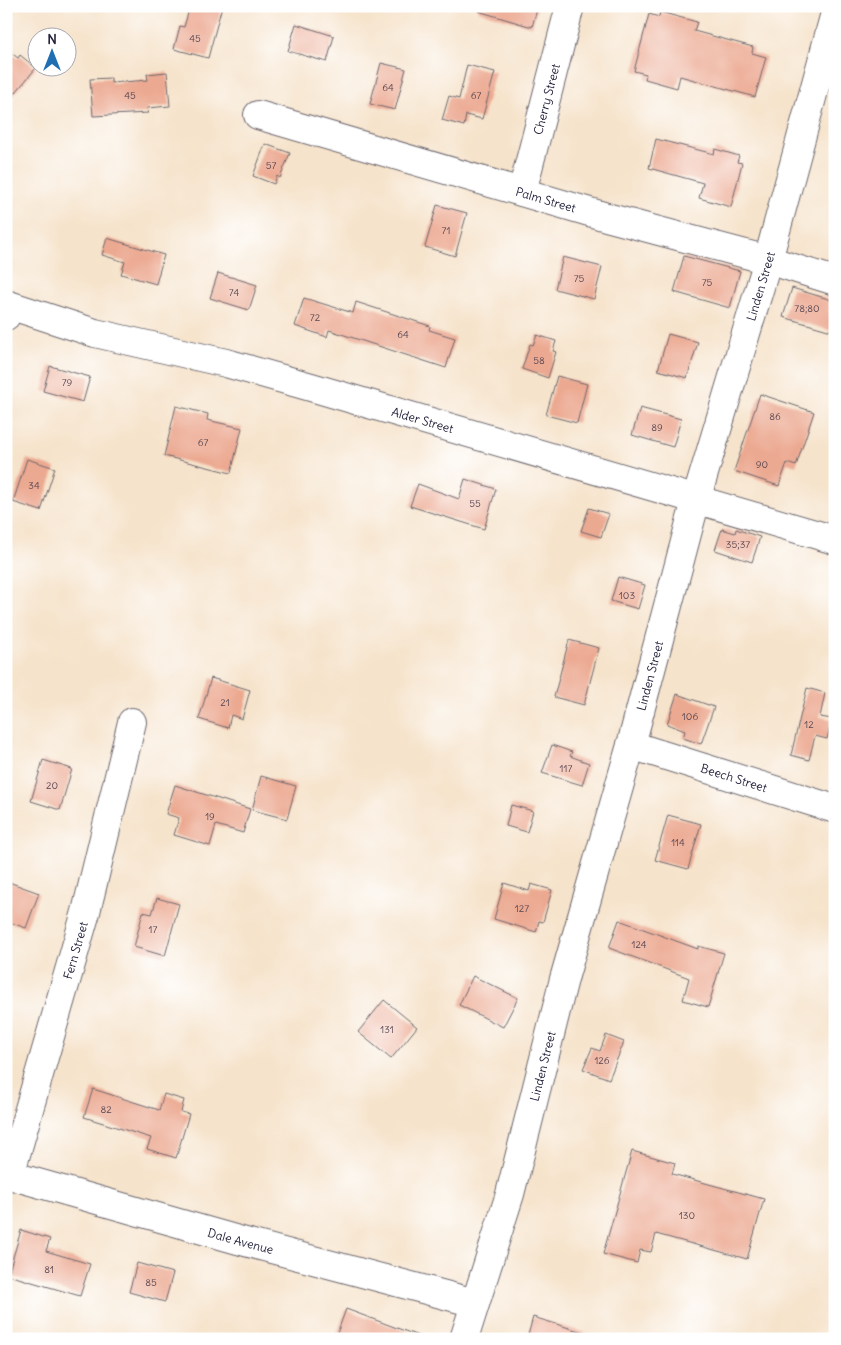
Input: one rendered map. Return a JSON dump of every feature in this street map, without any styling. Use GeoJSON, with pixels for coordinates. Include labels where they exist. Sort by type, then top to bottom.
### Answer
{"type":"FeatureCollection","features":[{"type":"Feature","properties":{"kind":"street","name":"Cherry Street"},"geometry":{"type":"LineString","coordinates":[[522,192],[570,6]]}},
{"type":"Feature","properties":{"kind":"street"},"geometry":{"type":"LineString","coordinates":[[823,6],[835,11]]}},
{"type":"Feature","properties":{"kind":"street","name":"Linden Street"},"geometry":{"type":"LineString","coordinates":[[464,1339],[510,1194],[564,979],[631,745],[696,500],[768,260],[835,11]]}},
{"type":"Feature","properties":{"kind":"street","name":"Palm Street"},"geometry":{"type":"LineString","coordinates":[[258,116],[610,218],[768,260],[835,281]]}},
{"type":"Feature","properties":{"kind":"street","name":"Alder Street"},"geometry":{"type":"LineString","coordinates":[[8,311],[254,371],[835,540]]}},
{"type":"Feature","properties":{"kind":"street","name":"Fern Street"},"geometry":{"type":"LineString","coordinates":[[8,1174],[86,912],[132,722]]}},
{"type":"Feature","properties":{"kind":"street","name":"Beech Street"},"geometry":{"type":"LineString","coordinates":[[631,745],[835,809]]}},
{"type":"Feature","properties":{"kind":"street","name":"Dale Avenue"},"geometry":{"type":"LineString","coordinates":[[8,1174],[475,1303]]}},
{"type":"Feature","properties":{"kind":"building"},"geometry":{"type":"Polygon","coordinates":[[[190,6],[222,6],[208,58],[174,49],[180,26],[184,27],[190,6]]]}},
{"type":"Feature","properties":{"kind":"building"},"geometry":{"type":"Polygon","coordinates":[[[479,6],[538,6],[532,27],[478,11],[479,6]]]}},
{"type":"Feature","properties":{"kind":"building"},"geometry":{"type":"Polygon","coordinates":[[[660,12],[697,22],[694,31],[753,47],[752,53],[766,57],[755,97],[680,76],[677,88],[645,79],[646,74],[634,71],[649,14],[659,17],[660,12]]]}},
{"type":"Feature","properties":{"kind":"building"},"geometry":{"type":"Polygon","coordinates":[[[296,24],[334,36],[327,62],[288,51],[296,24]]]}},
{"type":"Feature","properties":{"kind":"building"},"geometry":{"type":"Polygon","coordinates":[[[6,49],[18,58],[20,55],[28,62],[28,78],[6,104],[6,49]]]}},
{"type":"Feature","properties":{"kind":"building"},"geometry":{"type":"Polygon","coordinates":[[[381,63],[406,69],[395,110],[370,104],[381,63]]]}},
{"type":"Feature","properties":{"kind":"building"},"geometry":{"type":"Polygon","coordinates":[[[467,65],[495,72],[482,119],[466,115],[464,126],[442,120],[449,96],[459,99],[467,65]]]}},
{"type":"Feature","properties":{"kind":"building"},"geometry":{"type":"Polygon","coordinates":[[[167,72],[170,106],[147,108],[148,113],[93,116],[90,79],[111,78],[111,83],[148,80],[147,74],[167,72]]]}},
{"type":"Feature","properties":{"kind":"building"},"geometry":{"type":"Polygon","coordinates":[[[656,139],[714,154],[715,149],[739,156],[737,162],[742,163],[731,207],[699,198],[703,183],[649,168],[656,139]]]}},
{"type":"Feature","properties":{"kind":"building"},"geometry":{"type":"Polygon","coordinates":[[[265,144],[290,153],[280,178],[277,176],[274,184],[253,176],[265,144]]]}},
{"type":"Feature","properties":{"kind":"building"},"geometry":{"type":"Polygon","coordinates":[[[437,205],[467,213],[455,256],[425,247],[437,205]]]}},
{"type":"Feature","properties":{"kind":"building"},"geometry":{"type":"Polygon","coordinates":[[[107,238],[164,255],[156,284],[121,274],[125,262],[102,255],[107,238]]]}},
{"type":"Feature","properties":{"kind":"building"},"geometry":{"type":"Polygon","coordinates":[[[684,256],[740,271],[730,308],[674,292],[684,256]]]}},
{"type":"Feature","properties":{"kind":"building"},"geometry":{"type":"Polygon","coordinates":[[[563,257],[602,267],[594,299],[555,289],[563,257]]]}},
{"type":"Feature","properties":{"kind":"building"},"geometry":{"type":"Polygon","coordinates":[[[218,273],[257,285],[249,310],[210,298],[218,273]]]}},
{"type":"Feature","properties":{"kind":"building"},"geometry":{"type":"Polygon","coordinates":[[[792,288],[835,301],[835,332],[783,317],[792,288]]]}},
{"type":"Feature","properties":{"kind":"building"},"geometry":{"type":"Polygon","coordinates":[[[304,298],[353,313],[356,302],[430,326],[429,330],[455,338],[446,368],[329,330],[327,337],[295,326],[304,298]]]}},
{"type":"Feature","properties":{"kind":"building"},"geometry":{"type":"Polygon","coordinates":[[[668,334],[698,342],[687,378],[658,370],[668,334]]]}},
{"type":"Feature","properties":{"kind":"building"},"geometry":{"type":"Polygon","coordinates":[[[537,335],[556,341],[553,351],[556,352],[548,378],[522,369],[530,344],[533,345],[537,335]]]}},
{"type":"Feature","properties":{"kind":"building"},"geometry":{"type":"Polygon","coordinates":[[[50,366],[90,377],[83,402],[43,391],[50,366]]]}},
{"type":"Feature","properties":{"kind":"building"},"geometry":{"type":"Polygon","coordinates":[[[557,376],[587,384],[577,423],[546,415],[557,376]]]}},
{"type":"Feature","properties":{"kind":"building"},"geometry":{"type":"Polygon","coordinates":[[[760,394],[814,412],[796,466],[787,463],[779,486],[734,471],[760,394]]]}},
{"type":"Feature","properties":{"kind":"building"},"geometry":{"type":"Polygon","coordinates":[[[176,406],[208,414],[207,420],[242,428],[231,473],[164,456],[176,406]]]}},
{"type":"Feature","properties":{"kind":"building"},"geometry":{"type":"Polygon","coordinates":[[[640,408],[681,419],[673,447],[632,435],[640,408]]]}},
{"type":"Feature","properties":{"kind":"building"},"geometry":{"type":"Polygon","coordinates":[[[27,459],[55,468],[41,511],[13,502],[27,459]]]}},
{"type":"Feature","properties":{"kind":"building"},"geometry":{"type":"Polygon","coordinates":[[[465,479],[496,489],[484,529],[410,506],[418,484],[459,499],[465,479]]]}},
{"type":"Feature","properties":{"kind":"building"},"geometry":{"type":"Polygon","coordinates":[[[589,508],[609,514],[601,537],[581,531],[589,508]]]}},
{"type":"Feature","properties":{"kind":"building"},"geometry":{"type":"Polygon","coordinates":[[[722,529],[735,533],[736,529],[760,537],[752,562],[715,550],[722,529]]]}},
{"type":"Feature","properties":{"kind":"building"},"geometry":{"type":"Polygon","coordinates":[[[618,577],[645,585],[638,609],[611,601],[618,577]]]}},
{"type":"Feature","properties":{"kind":"building"},"geometry":{"type":"Polygon","coordinates":[[[569,640],[599,648],[584,705],[554,697],[569,640]]]}},
{"type":"Feature","properties":{"kind":"building"},"geometry":{"type":"Polygon","coordinates":[[[211,678],[250,690],[242,719],[231,715],[228,728],[199,719],[211,678]]]}},
{"type":"Feature","properties":{"kind":"building"},"geometry":{"type":"Polygon","coordinates":[[[807,688],[825,693],[820,717],[832,719],[827,739],[815,736],[809,760],[791,755],[807,688]]]}},
{"type":"Feature","properties":{"kind":"building"},"geometry":{"type":"Polygon","coordinates":[[[677,694],[714,707],[701,744],[683,738],[685,731],[667,724],[677,694]]]}},
{"type":"Feature","properties":{"kind":"building"},"geometry":{"type":"Polygon","coordinates":[[[552,745],[572,752],[570,756],[589,763],[582,785],[542,773],[552,745]]]}},
{"type":"Feature","properties":{"kind":"building"},"geometry":{"type":"Polygon","coordinates":[[[43,760],[72,769],[60,810],[31,801],[43,760]]]}},
{"type":"Feature","properties":{"kind":"building"},"geometry":{"type":"Polygon","coordinates":[[[261,776],[296,786],[287,819],[252,810],[261,776]]]}},
{"type":"Feature","properties":{"kind":"building"},"geometry":{"type":"Polygon","coordinates":[[[175,785],[250,809],[243,833],[216,825],[210,846],[174,835],[179,818],[166,814],[175,785]]]}},
{"type":"Feature","properties":{"kind":"building"},"geometry":{"type":"Polygon","coordinates":[[[511,805],[533,811],[527,832],[506,826],[511,805]]]}},
{"type":"Feature","properties":{"kind":"building"},"geometry":{"type":"Polygon","coordinates":[[[668,815],[701,824],[688,869],[655,860],[668,815]]]}},
{"type":"Feature","properties":{"kind":"building"},"geometry":{"type":"Polygon","coordinates":[[[6,881],[39,893],[26,928],[6,921],[6,881]]]}},
{"type":"Feature","properties":{"kind":"building"},"geometry":{"type":"Polygon","coordinates":[[[504,883],[529,891],[531,884],[552,890],[543,922],[539,921],[536,932],[494,919],[504,883]]]}},
{"type":"Feature","properties":{"kind":"building"},"geometry":{"type":"Polygon","coordinates":[[[157,898],[179,904],[165,956],[134,947],[143,912],[152,914],[157,898]]]}},
{"type":"Feature","properties":{"kind":"building"},"geometry":{"type":"Polygon","coordinates":[[[619,920],[698,949],[698,946],[724,953],[708,1007],[683,1000],[689,978],[609,948],[619,920]]]}},
{"type":"Feature","properties":{"kind":"building"},"geometry":{"type":"Polygon","coordinates":[[[473,976],[518,998],[503,1027],[459,1005],[473,976]]]}},
{"type":"Feature","properties":{"kind":"building"},"geometry":{"type":"Polygon","coordinates":[[[384,1000],[417,1027],[391,1059],[358,1032],[384,1000]]]}},
{"type":"Feature","properties":{"kind":"building"},"geometry":{"type":"Polygon","coordinates":[[[606,1035],[624,1042],[609,1079],[583,1069],[592,1048],[600,1051],[606,1035]]]}},
{"type":"Feature","properties":{"kind":"building"},"geometry":{"type":"Polygon","coordinates":[[[93,1089],[159,1110],[164,1094],[184,1100],[181,1112],[189,1114],[176,1158],[147,1149],[151,1138],[84,1117],[93,1089]]]}},
{"type":"Feature","properties":{"kind":"building"},"geometry":{"type":"Polygon","coordinates":[[[632,1151],[675,1163],[672,1174],[764,1199],[747,1259],[656,1234],[651,1252],[640,1250],[637,1263],[603,1254],[632,1151]]]}},
{"type":"Feature","properties":{"kind":"building"},"geometry":{"type":"Polygon","coordinates":[[[21,1230],[50,1239],[46,1251],[90,1264],[80,1296],[8,1275],[21,1230]]]}},
{"type":"Feature","properties":{"kind":"building"},"geometry":{"type":"Polygon","coordinates":[[[137,1263],[173,1273],[165,1302],[129,1292],[137,1263]]]}},
{"type":"Feature","properties":{"kind":"building"},"geometry":{"type":"Polygon","coordinates":[[[346,1309],[421,1337],[420,1339],[335,1339],[346,1309]]]}},
{"type":"Feature","properties":{"kind":"building"},"geometry":{"type":"Polygon","coordinates":[[[533,1317],[589,1334],[588,1339],[527,1339],[533,1317]]]}}]}
